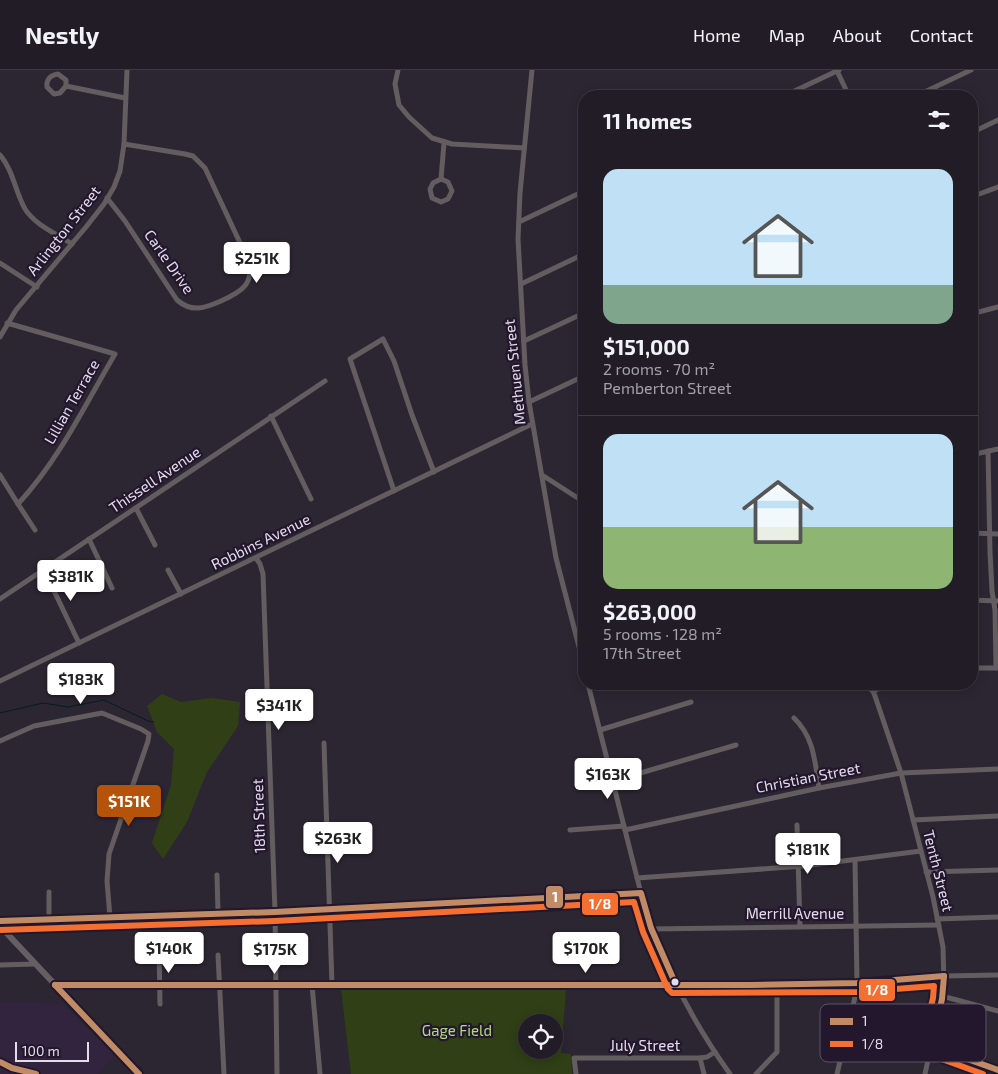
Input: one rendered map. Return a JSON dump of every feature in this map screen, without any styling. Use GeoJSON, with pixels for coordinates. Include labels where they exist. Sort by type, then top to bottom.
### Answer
{"type":"FeatureCollection","features":[{"type":"Feature","properties":{"kind":"main road"},"geometry":{"type":"LineString","coordinates":[[0,926],[139,1074]]}},
{"type":"Feature","properties":{"kind":"street","name":"Arlington Street"},"geometry":{"type":"LineString","coordinates":[[0,337],[16,310],[72,244],[107,198],[117,179],[124,144],[127,70]]}},
{"type":"Feature","properties":{"kind":"street"},"geometry":{"type":"LineString","coordinates":[[398,70],[395,89],[401,109],[429,136],[444,143],[524,148]]}},
{"type":"Feature","properties":{"kind":"street","name":"Methuen Street"},"geometry":{"type":"LineString","coordinates":[[532,70],[519,222],[528,402],[558,566],[578,643]]}},
{"type":"Feature","properties":{"kind":"street"},"geometry":{"type":"LineString","coordinates":[[796,90],[838,70],[846,90]]}},
{"type":"Feature","properties":{"kind":"street"},"geometry":{"type":"LineString","coordinates":[[929,90],[971,70]]}},
{"type":"Feature","properties":{"kind":"street"},"geometry":{"type":"LineString","coordinates":[[66,86],[125,98]]}},
{"type":"Feature","properties":{"kind":"street"},"geometry":{"type":"LineString","coordinates":[[978,130],[998,120]]}},
{"type":"Feature","properties":{"kind":"street"},"geometry":{"type":"LineString","coordinates":[[441,179],[444,143]]}},
{"type":"Feature","properties":{"kind":"street","name":"Carle Drive"},"geometry":{"type":"LineString","coordinates":[[107,198],[125,221],[177,300],[183,305],[198,309],[206,307],[236,295],[247,284],[250,268],[248,260],[205,168],[193,156],[124,144]]}},
{"type":"Feature","properties":{"kind":"street"},"geometry":{"type":"LineString","coordinates":[[0,155],[12,175],[20,199],[28,214],[72,244]]}},
{"type":"Feature","properties":{"kind":"street"},"geometry":{"type":"LineString","coordinates":[[441,179],[448,182],[452,191],[448,199],[441,202],[432,198],[430,191],[433,183],[441,179]]}},
{"type":"Feature","properties":{"kind":"street"},"geometry":{"type":"LineString","coordinates":[[978,194],[998,187]]}},
{"type":"Feature","properties":{"kind":"street"},"geometry":{"type":"LineString","coordinates":[[519,222],[578,194]]}},
{"type":"Feature","properties":{"kind":"street"},"geometry":{"type":"LineString","coordinates":[[521,284],[578,257]]}},
{"type":"Feature","properties":{"kind":"street"},"geometry":{"type":"LineString","coordinates":[[0,263],[37,287]]}},
{"type":"Feature","properties":{"kind":"street"},"geometry":{"type":"LineString","coordinates":[[978,312],[998,307]]}},
{"type":"Feature","properties":{"kind":"street"},"geometry":{"type":"LineString","coordinates":[[524,341],[578,316]]}},
{"type":"Feature","properties":{"kind":"street","name":"Lillian Terrace"},"geometry":{"type":"LineString","coordinates":[[7,323],[115,354],[73,428],[28,493],[18,504]]}},
{"type":"Feature","properties":{"kind":"street"},"geometry":{"type":"LineString","coordinates":[[394,492],[350,359],[383,339],[394,361],[434,472]]}},
{"type":"Feature","properties":{"kind":"street"},"geometry":{"type":"LineString","coordinates":[[528,402],[578,379]]}},
{"type":"Feature","properties":{"kind":"street","name":"Thissell Avenue"},"geometry":{"type":"LineString","coordinates":[[0,599],[325,381]]}},
{"type":"Feature","properties":{"kind":"street"},"geometry":{"type":"LineString","coordinates":[[271,416],[311,499]]}},
{"type":"Feature","properties":{"kind":"street","name":"Robbins Avenue"},"geometry":{"type":"LineString","coordinates":[[0,681],[532,424]]}},
{"type":"Feature","properties":{"kind":"street"},"geometry":{"type":"LineString","coordinates":[[978,453],[998,449]]}},
{"type":"Feature","properties":{"kind":"street"},"geometry":{"type":"LineString","coordinates":[[978,668],[997,668],[996,601],[992,591],[988,451]]}},
{"type":"Feature","properties":{"kind":"street"},"geometry":{"type":"LineString","coordinates":[[0,475],[35,530]]}},
{"type":"Feature","properties":{"kind":"street"},"geometry":{"type":"LineString","coordinates":[[542,475],[578,498]]}},
{"type":"Feature","properties":{"kind":"street"},"geometry":{"type":"LineString","coordinates":[[136,508],[155,545]]}},
{"type":"Feature","properties":{"kind":"street"},"geometry":{"type":"LineString","coordinates":[[978,533],[998,534]]}},
{"type":"Feature","properties":{"kind":"street"},"geometry":{"type":"LineString","coordinates":[[89,539],[112,588]]}},
{"type":"Feature","properties":{"kind":"street","name":"18th Street"},"geometry":{"type":"LineString","coordinates":[[256,558],[262,567],[263,574],[275,912],[277,1074]]}},
{"type":"Feature","properties":{"kind":"street"},"geometry":{"type":"LineString","coordinates":[[44,570],[79,643]]}},
{"type":"Feature","properties":{"kind":"street"},"geometry":{"type":"LineString","coordinates":[[168,570],[181,594]]}},
{"type":"Feature","properties":{"kind":"street"},"geometry":{"type":"LineString","coordinates":[[978,600],[996,601]]}},
{"type":"Feature","properties":{"kind":"street"},"geometry":{"type":"LineString","coordinates":[[590,690],[651,928],[676,985],[730,1074]]}},
{"type":"Feature","properties":{"kind":"street","name":"Tenth Street"},"geometry":{"type":"LineString","coordinates":[[873,691],[901,773],[938,922],[943,947],[944,976],[940,1004]]}},
{"type":"Feature","properties":{"kind":"street"},"geometry":{"type":"LineString","coordinates":[[600,730],[691,702]]}},
{"type":"Feature","properties":{"kind":"street"},"geometry":{"type":"LineString","coordinates":[[0,741],[34,726],[102,713],[141,729],[148,734],[149,737],[109,854],[107,881],[110,918]]}},
{"type":"Feature","properties":{"kind":"street"},"geometry":{"type":"LineString","coordinates":[[794,718],[805,729],[810,742],[819,788]]}},
{"type":"Feature","properties":{"kind":"street"},"geometry":{"type":"LineString","coordinates":[[324,743],[332,985]]}},
{"type":"Feature","properties":{"kind":"street"},"geometry":{"type":"LineString","coordinates":[[613,781],[736,745]]}},
{"type":"Feature","properties":{"kind":"street","name":"Christian Street"},"geometry":{"type":"LineString","coordinates":[[570,830],[625,828],[901,773],[998,769]]}},
{"type":"Feature","properties":{"kind":"street"},"geometry":{"type":"LineString","coordinates":[[913,820],[998,816]]}},
{"type":"Feature","properties":{"kind":"street"},"geometry":{"type":"LineString","coordinates":[[797,826],[800,926]]}},
{"type":"Feature","properties":{"kind":"street"},"geometry":{"type":"LineString","coordinates":[[637,878],[798,866],[921,852]]}},
{"type":"Feature","properties":{"kind":"street"},"geometry":{"type":"LineString","coordinates":[[852,1004],[857,983],[855,860]]}},
{"type":"Feature","properties":{"kind":"street"},"geometry":{"type":"LineString","coordinates":[[926,872],[998,870]]}},
{"type":"Feature","properties":{"kind":"street"},"geometry":{"type":"LineString","coordinates":[[217,875],[218,913]]}},
{"type":"Feature","properties":{"kind":"street"},"geometry":{"type":"LineString","coordinates":[[49,892],[49,920]]}},
{"type":"Feature","properties":{"kind":"street"},"geometry":{"type":"LineString","coordinates":[[0,921],[275,912],[641,893]]}},
{"type":"Feature","properties":{"kind":"street","name":"Merrill Avenue"},"geometry":{"type":"LineString","coordinates":[[651,928],[857,927],[998,917]]}},
{"type":"Feature","properties":{"kind":"street"},"geometry":{"type":"LineString","coordinates":[[159,944],[160,1004]]}},
{"type":"Feature","properties":{"kind":"street"},"geometry":{"type":"LineString","coordinates":[[218,955],[218,985],[224,1074]]}},
{"type":"Feature","properties":{"kind":"street"},"geometry":{"type":"LineString","coordinates":[[0,965],[36,964]]}},
{"type":"Feature","properties":{"kind":"street"},"geometry":{"type":"LineString","coordinates":[[55,985],[776,984],[857,983],[944,976],[998,975]]}},
{"type":"Feature","properties":{"kind":"street"},"geometry":{"type":"LineString","coordinates":[[756,1074],[777,1052],[776,984]]}},
{"type":"Feature","properties":{"kind":"street"},"geometry":{"type":"LineString","coordinates":[[312,985],[320,1074]]}},
{"type":"Feature","properties":{"kind":"street"},"geometry":{"type":"LineString","coordinates":[[942,996],[972,1004]]}},
{"type":"Feature","properties":{"kind":"street","name":"July Street"},"geometry":{"type":"LineString","coordinates":[[576,1074],[574,1058],[700,1058],[707,1057],[715,1052]]}},
{"type":"Feature","properties":{"kind":"street"},"geometry":{"type":"LineString","coordinates":[[700,1058],[704,1074]]}},
{"type":"Feature","properties":{"kind":"street"},"geometry":{"type":"LineString","coordinates":[[976,1062],[998,1070]]}},
{"type":"Feature","properties":{"kind":"shaded area"},"geometry":{"type":"Polygon","coordinates":[[[0,1001],[62,1004],[114,1056],[97,1074],[0,1074],[0,1001]]]}},
{"type":"Feature","properties":{"kind":"green space"},"geometry":{"type":"Polygon","coordinates":[[[162,694],[181,702],[212,698],[240,702],[238,726],[207,772],[187,822],[163,859],[152,843],[171,785],[174,749],[157,732],[147,706],[162,694]]]}},
{"type":"Feature","properties":{"kind":"green space","name":"Gage Field"},"geometry":{"type":"Polygon","coordinates":[[[341,989],[566,990],[563,1028],[563,1014],[518,1014],[518,1059],[563,1059],[563,1053],[571,1054],[572,1074],[351,1074],[341,989]]]}},
{"type":"Feature","properties":{"kind":"waterway"},"geometry":{"type":"LineString","coordinates":[[0,713],[43,703],[68,707],[104,700],[148,721],[154,722]]}},
{"type":"Feature","properties":{"kind":"transit line","name":"1"},"geometry":{"type":"LineString","coordinates":[[0,921],[275,912],[641,893],[651,928],[676,985]]}},
{"type":"Feature","properties":{"kind":"transit line","name":"1/8"},"geometry":{"type":"LineString","coordinates":[[0,930],[275,921],[634,902],[643,932],[668,989],[672,993],[857,992],[934,986],[932,1004]]}},
{"type":"Feature","properties":{"kind":"transit line","name":"1"},"geometry":{"type":"LineString","coordinates":[[55,985],[751,985],[857,983],[944,976]]}},
{"type":"Feature","properties":{"kind":"transit line","name":"1"},"geometry":{"type":"LineString","coordinates":[[941,1004],[944,976]]}},
{"type":"Feature","properties":{"kind":"transit line","name":"1"},"geometry":{"type":"LineString","coordinates":[[55,985],[139,1074]]}},
{"type":"Feature","properties":{"kind":"transit line","name":"1"},"geometry":{"type":"LineString","coordinates":[[0,1062],[12,1068],[36,1074]]}},
{"type":"Feature","properties":{"kind":"transit line","name":"1/8"},"geometry":{"type":"LineString","coordinates":[[950,1062],[983,1074]]}},
{"type":"Feature","properties":{"kind":"transit line","name":"1"},"geometry":{"type":"LineString","coordinates":[[976,1062],[998,1070]]}}]}
